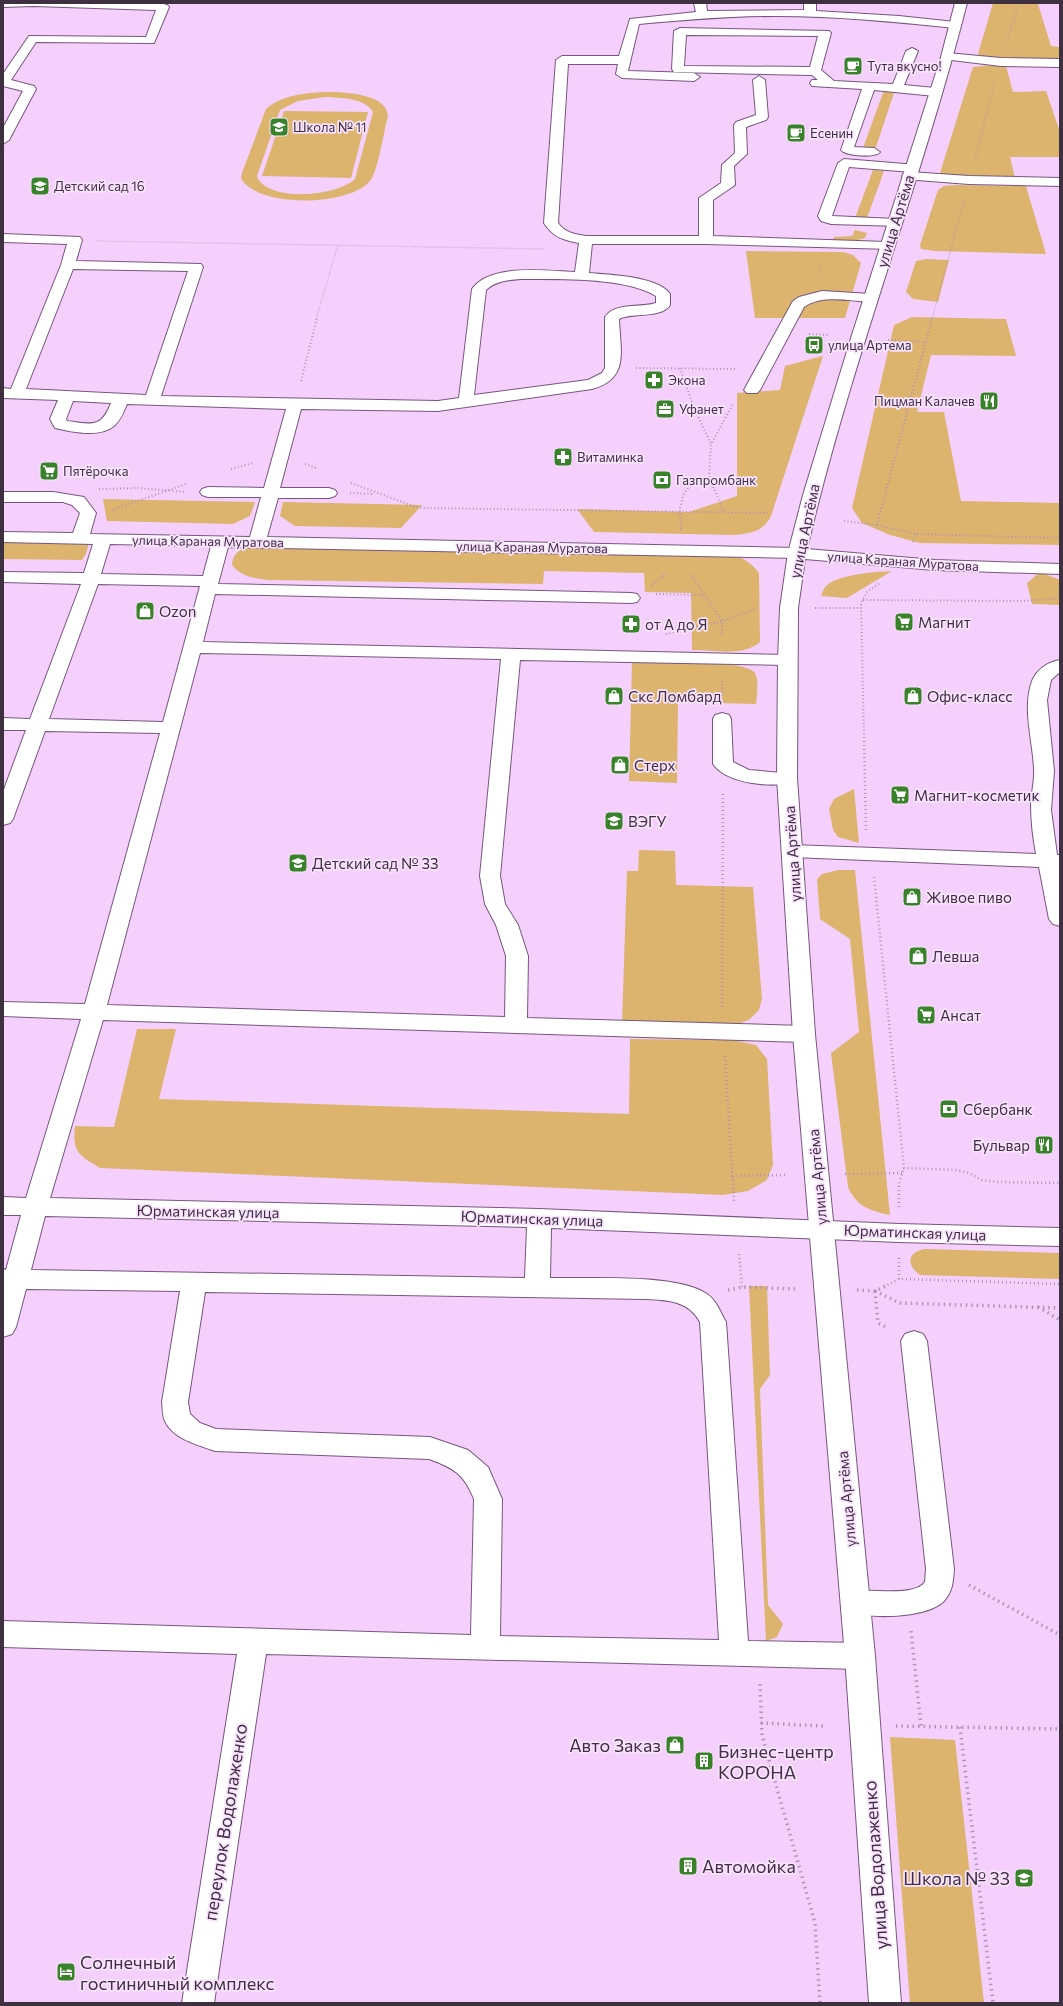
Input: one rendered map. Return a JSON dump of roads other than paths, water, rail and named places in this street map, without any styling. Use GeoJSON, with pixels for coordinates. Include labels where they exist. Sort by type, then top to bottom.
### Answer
{"type":"FeatureCollection","features":[{"type":"Feature","properties":{"kind":"main road"},"geometry":{"type":"LineString","coordinates":[[3,4],[30,3],[163,7]]}},
{"type":"Feature","properties":{"kind":"main road"},"geometry":{"type":"LineString","coordinates":[[145,3],[163,7]]}},
{"type":"Feature","properties":{"kind":"main road","name":"улица Артёма"},"geometry":{"type":"LineString","coordinates":[[878,1726],[860,1656],[804,1034],[787,778],[787,660],[789,608],[797,553],[811,495],[887,246],[947,57],[954,25],[961,3]]}},
{"type":"Feature","properties":{"kind":"main road"},"geometry":{"type":"LineString","coordinates":[[3,140],[30,89],[4,82],[33,38],[150,41],[163,7]]}},
{"type":"Feature","properties":{"kind":"main road"},"geometry":{"type":"LineString","coordinates":[[935,92],[869,86],[622,74],[634,21],[701,9],[761,13],[810,9],[912,16],[954,25]]}},
{"type":"Feature","properties":{"kind":"main road"},"geometry":{"type":"LineString","coordinates":[[817,65],[679,58],[680,31],[825,33],[817,65],[831,84]]}},
{"type":"Feature","properties":{"kind":"main road"},"geometry":{"type":"LineString","coordinates":[[679,44],[695,44]]}},
{"type":"Feature","properties":{"kind":"main road"},"geometry":{"type":"LineString","coordinates":[[806,46],[821,46]]}},
{"type":"Feature","properties":{"kind":"main road"},"geometry":{"type":"LineString","coordinates":[[897,88],[912,52]]}},
{"type":"Feature","properties":{"kind":"main road"},"geometry":{"type":"LineString","coordinates":[[947,57],[1001,62],[1060,63]]}},
{"type":"Feature","properties":{"kind":"main road"},"geometry":{"type":"LineString","coordinates":[[624,60],[562,60],[551,223],[555,231],[585,245],[706,240],[887,246]]}},
{"type":"Feature","properties":{"kind":"main road"},"geometry":{"type":"LineString","coordinates":[[706,240],[706,198],[728,185],[728,165],[741,154],[740,124],[762,117],[759,80]]}},
{"type":"Feature","properties":{"kind":"main road"},"geometry":{"type":"LineString","coordinates":[[869,86],[847,150],[885,153]]}},
{"type":"Feature","properties":{"kind":"main road"},"geometry":{"type":"LineString","coordinates":[[900,154],[912,166]]}},
{"type":"Feature","properties":{"kind":"main road"},"geometry":{"type":"LineString","coordinates":[[895,223],[831,220],[826,218],[825,216],[844,163],[912,166],[969,180],[1060,182]]}},
{"type":"Feature","properties":{"kind":"main road"},"geometry":{"type":"LineString","coordinates":[[3,238],[75,240],[68,265],[10,393],[152,400],[438,406],[592,384],[607,376],[613,368],[612,317],[620,312],[632,309],[660,307],[663,305],[663,294],[659,290],[642,285],[582,276],[526,275],[503,277],[488,281],[479,289],[466,401]]}},
{"type":"Feature","properties":{"kind":"main road"},"geometry":{"type":"LineString","coordinates":[[582,276],[585,245]]}},
{"type":"Feature","properties":{"kind":"main road"},"geometry":{"type":"LineString","coordinates":[[68,265],[196,267],[152,400]]}},
{"type":"Feature","properties":{"kind":"main road"},"geometry":{"type":"LineString","coordinates":[[752,390],[798,304],[802,300],[827,296],[872,298]]}},
{"type":"Feature","properties":{"kind":"main road"},"geometry":{"type":"LineString","coordinates":[[67,396],[58,419],[61,425],[66,426],[99,427],[106,425],[112,419],[121,399]]}},
{"type":"Feature","properties":{"kind":"main road"},"geometry":{"type":"LineString","coordinates":[[257,542],[295,404]]}},
{"type":"Feature","properties":{"kind":"main road"},"geometry":{"type":"LineString","coordinates":[[208,492],[329,493]]}},
{"type":"Feature","properties":{"kind":"main road"},"geometry":{"type":"LineString","coordinates":[[3,497],[65,498],[77,501],[85,507],[88,513],[80,539]]}},
{"type":"Feature","properties":{"kind":"main road","name":"улица Караная Муратова"},"geometry":{"type":"LineString","coordinates":[[3,537],[797,553],[905,564],[1060,568]]}},
{"type":"Feature","properties":{"kind":"main road"},"geometry":{"type":"LineString","coordinates":[[3,819],[91,579],[103,539]]}},
{"type":"Feature","properties":{"kind":"main road"},"geometry":{"type":"LineString","coordinates":[[3,1327],[9,1280],[35,1207],[94,1012],[221,541]]}},
{"type":"Feature","properties":{"kind":"main road"},"geometry":{"type":"LineString","coordinates":[[3,577],[91,579],[209,585],[636,596]]}},
{"type":"Feature","properties":{"kind":"main road"},"geometry":{"type":"LineString","coordinates":[[193,647],[787,660]]}},
{"type":"Feature","properties":{"kind":"main road"},"geometry":{"type":"LineString","coordinates":[[511,654],[490,876],[496,904],[507,925],[518,956],[516,1026]]}},
{"type":"Feature","properties":{"kind":"main road"},"geometry":{"type":"LineString","coordinates":[[1060,665],[1054,667],[1042,678],[1038,693],[1044,771],[1041,790],[1041,810],[1054,861],[1060,919]]}},
{"type":"Feature","properties":{"kind":"main road"},"geometry":{"type":"LineString","coordinates":[[722,719],[723,764],[734,773],[750,777],[787,778]]}},
{"type":"Feature","properties":{"kind":"main road"},"geometry":{"type":"LineString","coordinates":[[3,724],[171,728]]}},
{"type":"Feature","properties":{"kind":"main road"},"geometry":{"type":"LineString","coordinates":[[792,851],[1054,861]]}},
{"type":"Feature","properties":{"kind":"main road"},"geometry":{"type":"LineString","coordinates":[[3,1009],[804,1034]]}},
{"type":"Feature","properties":{"kind":"main road","name":"Юрматинская улица"},"geometry":{"type":"LineString","coordinates":[[3,1206],[539,1218],[899,1233],[1060,1237]]}},
{"type":"Feature","properties":{"kind":"main road"},"geometry":{"type":"LineString","coordinates":[[537,1288],[539,1218]]}},
{"type":"Feature","properties":{"kind":"main road"},"geometry":{"type":"LineString","coordinates":[[9,1280],[646,1289],[678,1292],[690,1297],[703,1305],[714,1322],[746,1654]]}},
{"type":"Feature","properties":{"kind":"main road"},"geometry":{"type":"LineString","coordinates":[[194,1282],[175,1402],[177,1419],[191,1431],[214,1440],[430,1448],[458,1458],[478,1475],[488,1499],[484,1648]]}},
{"type":"Feature","properties":{"kind":"main road"},"geometry":{"type":"LineString","coordinates":[[855,1602],[907,1602],[929,1596],[939,1585],[940,1569],[914,1341]]}},
{"type":"Feature","properties":{"kind":"main road"},"geometry":{"type":"LineString","coordinates":[[3,1634],[484,1648],[860,1656]]}},
{"type":"Feature","properties":{"kind":"main road","name":"переулок Водолаженко"},"geometry":{"type":"LineString","coordinates":[[198,2003],[253,1642]]}},
{"type":"Feature","properties":{"kind":"main road","name":"улица Водолаженко"},"geometry":{"type":"LineString","coordinates":[[878,1726],[885,2003]]}},
{"type":"Feature","properties":{"kind":"place","name":"Тута вкусно!"},"geometry":{"type":"Point","coordinates":[853,66]}},
{"type":"Feature","properties":{"kind":"place","name":"Школа № 11"},"geometry":{"type":"Point","coordinates":[279,127]}},
{"type":"Feature","properties":{"kind":"place","name":"Есенин"},"geometry":{"type":"Point","coordinates":[796,133]}},
{"type":"Feature","properties":{"kind":"place","name":"Детский сад 16"},"geometry":{"type":"Point","coordinates":[40,186]}},
{"type":"Feature","properties":{"kind":"place","name":"улица Артема"},"geometry":{"type":"Point","coordinates":[814,345]}},
{"type":"Feature","properties":{"kind":"place","name":"Экона"},"geometry":{"type":"Point","coordinates":[654,380]}},
{"type":"Feature","properties":{"kind":"place","name":"Пицман Калачев"},"geometry":{"type":"Point","coordinates":[989,401]}},
{"type":"Feature","properties":{"kind":"place","name":"Уфанет"},"geometry":{"type":"Point","coordinates":[665,409]}},
{"type":"Feature","properties":{"kind":"place","name":"Витаминка"},"geometry":{"type":"Point","coordinates":[563,457]}},
{"type":"Feature","properties":{"kind":"place","name":"Пятёрочка"},"geometry":{"type":"Point","coordinates":[49,471]}},
{"type":"Feature","properties":{"kind":"place","name":"Газпромбанк"},"geometry":{"type":"Point","coordinates":[662,480]}},
{"type":"Feature","properties":{"kind":"place","name":"Ozon"},"geometry":{"type":"Point","coordinates":[145,611]}},
{"type":"Feature","properties":{"kind":"place","name":"Магнит"},"geometry":{"type":"Point","coordinates":[904,622]}},
{"type":"Feature","properties":{"kind":"place","name":"от А до Я"},"geometry":{"type":"Point","coordinates":[631,624]}},
{"type":"Feature","properties":{"kind":"place","name":"Скс Ломбард"},"geometry":{"type":"Point","coordinates":[614,696]}},
{"type":"Feature","properties":{"kind":"place","name":"Офис-класс"},"geometry":{"type":"Point","coordinates":[913,696]}},
{"type":"Feature","properties":{"kind":"place","name":"Стерх"},"geometry":{"type":"Point","coordinates":[620,765]}},
{"type":"Feature","properties":{"kind":"place","name":"Магнит-косметик"},"geometry":{"type":"Point","coordinates":[900,795]}},
{"type":"Feature","properties":{"kind":"place","name":"ВЭГУ"},"geometry":{"type":"Point","coordinates":[614,821]}},
{"type":"Feature","properties":{"kind":"place","name":"Детский сад № 33"},"geometry":{"type":"Point","coordinates":[298,863]}},
{"type":"Feature","properties":{"kind":"place","name":"Живое пиво"},"geometry":{"type":"Point","coordinates":[912,897]}},
{"type":"Feature","properties":{"kind":"place","name":"Левша"},"geometry":{"type":"Point","coordinates":[918,956]}},
{"type":"Feature","properties":{"kind":"place","name":"Ансат"},"geometry":{"type":"Point","coordinates":[926,1015]}},
{"type":"Feature","properties":{"kind":"place","name":"Сбербанк"},"geometry":{"type":"Point","coordinates":[949,1109]}},
{"type":"Feature","properties":{"kind":"place","name":"Бульвар"},"geometry":{"type":"Point","coordinates":[1044,1145]}},
{"type":"Feature","properties":{"kind":"place","name":"Авто Заказ"},"geometry":{"type":"Point","coordinates":[675,1745]}},
{"type":"Feature","properties":{"kind":"place","name":"Бизнес-центр КОРОНА"},"geometry":{"type":"Point","coordinates":[704,1761]}},
{"type":"Feature","properties":{"kind":"place","name":"Автомойка"},"geometry":{"type":"Point","coordinates":[688,1866]}},
{"type":"Feature","properties":{"kind":"place","name":"Школа № 33"},"geometry":{"type":"Point","coordinates":[1024,1878]}},
{"type":"Feature","properties":{"kind":"place","name":"Солнечный гостиничный комплекс"},"geometry":{"type":"Point","coordinates":[66,1972]}}]}
